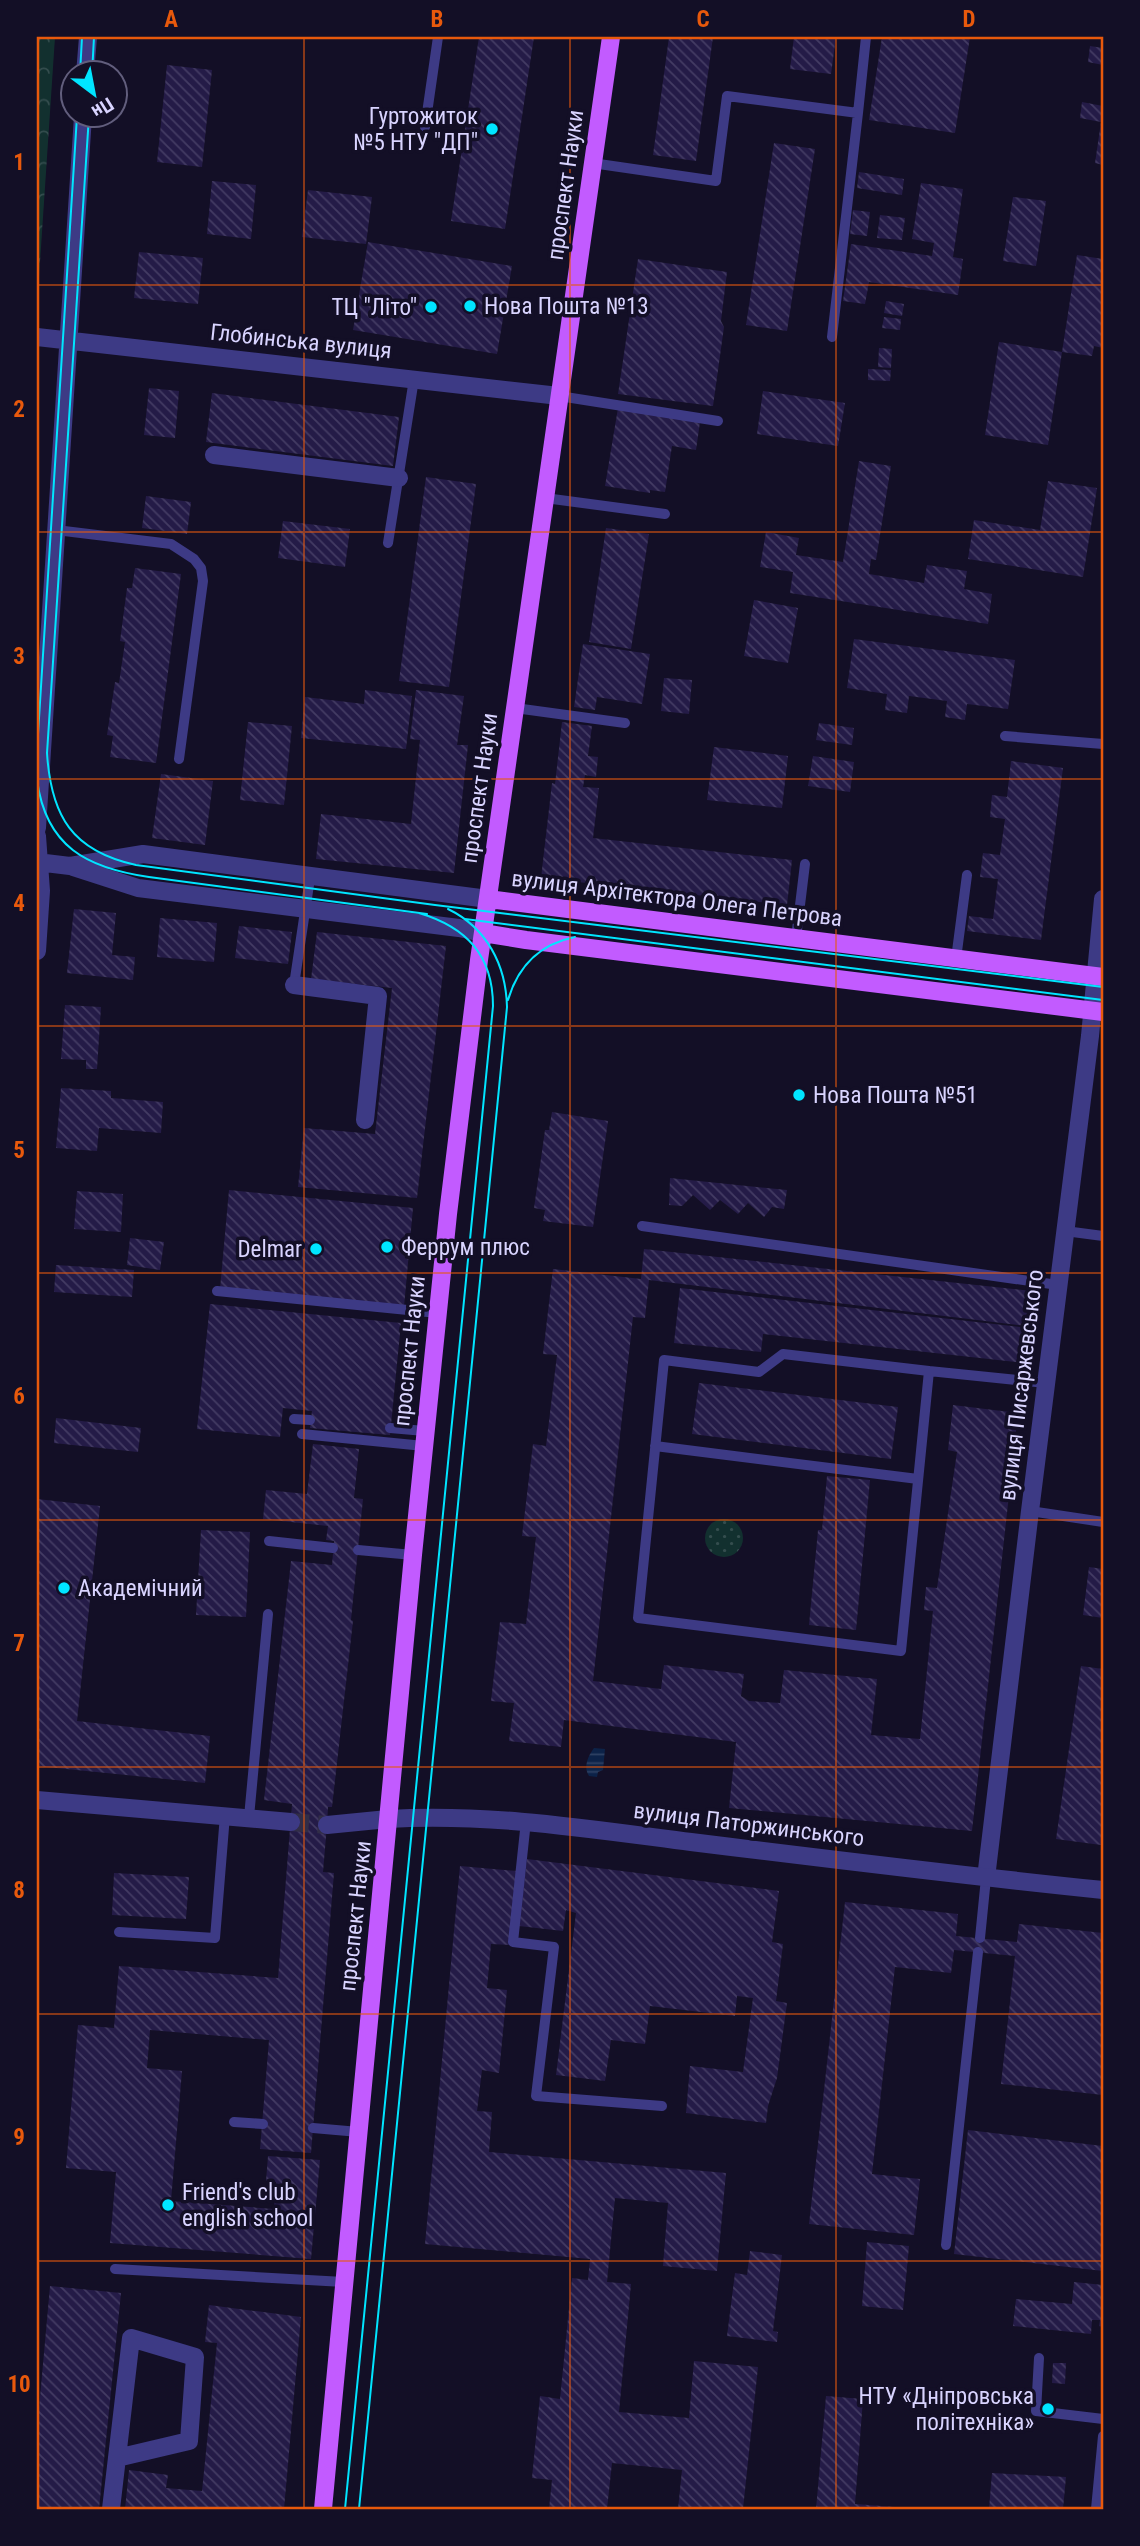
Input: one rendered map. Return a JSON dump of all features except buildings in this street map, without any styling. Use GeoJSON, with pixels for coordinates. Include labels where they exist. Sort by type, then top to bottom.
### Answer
{"type":"FeatureCollection","features":[{"type":"Feature","properties":{"kind":"main road","name":"проспект Науки"},"geometry":{"type":"LineString","coordinates":[[323,2509],[438,1313],[483,933],[611,37]]}},
{"type":"Feature","properties":{"kind":"main road","name":"вулиця Архітектора Олега Петрова"},"geometry":{"type":"LineString","coordinates":[[488,899],[1100,976]]}},
{"type":"Feature","properties":{"kind":"main road"},"geometry":{"type":"LineString","coordinates":[[483,933],[1098,1012]]}},
{"type":"Feature","properties":{"kind":"street"},"geometry":{"type":"LineString","coordinates":[[86,60],[88,37]]}},
{"type":"Feature","properties":{"kind":"street"},"geometry":{"type":"LineString","coordinates":[[37,828],[82,130]]}},
{"type":"Feature","properties":{"kind":"street","name":"Глобинська вулиця"},"geometry":{"type":"LineString","coordinates":[[37,337],[559,396]]}},
{"type":"Feature","properties":{"kind":"street"},"geometry":{"type":"LineString","coordinates":[[214,455],[399,478]]}},
{"type":"Feature","properties":{"kind":"street"},"geometry":{"type":"LineString","coordinates":[[37,836],[41,891],[37,951]]}},
{"type":"Feature","properties":{"kind":"street","name":"вулиця Архітектора Олега Петрова"},"geometry":{"type":"LineString","coordinates":[[38,862],[70,866],[143,855],[488,899]]}},
{"type":"Feature","properties":{"kind":"street"},"geometry":{"type":"LineString","coordinates":[[70,866],[138,888],[483,933]]}},
{"type":"Feature","properties":{"kind":"street","name":"вулиця Писаржевського"},"geometry":{"type":"LineString","coordinates":[[986,1878],[1058,1285],[1098,1012],[1103,899]]}},
{"type":"Feature","properties":{"kind":"street"},"geometry":{"type":"LineString","coordinates":[[294,985],[378,996],[365,1120]]}},
{"type":"Feature","properties":{"kind":"street"},"geometry":{"type":"LineString","coordinates":[[37,1800],[291,1822]]}},
{"type":"Feature","properties":{"kind":"street","name":"вулиця Паторжинського"},"geometry":{"type":"LineString","coordinates":[[327,1825],[447,1816],[526,1821],[1103,1890]]}},
{"type":"Feature","properties":{"kind":"street"},"geometry":{"type":"LineString","coordinates":[[111,2509],[131,2338],[195,2357],[189,2441],[117,2458]]}},
{"type":"Feature","properties":{"kind":"lane"},"geometry":{"type":"LineString","coordinates":[[425,127],[438,37]]}},
{"type":"Feature","properties":{"kind":"lane"},"geometry":{"type":"LineString","coordinates":[[832,337],[866,37]]}},
{"type":"Feature","properties":{"kind":"lane"},"geometry":{"type":"LineString","coordinates":[[592,163],[716,181],[727,96],[858,113]]}},
{"type":"Feature","properties":{"kind":"lane"},"geometry":{"type":"LineString","coordinates":[[388,543],[414,379]]}},
{"type":"Feature","properties":{"kind":"lane"},"geometry":{"type":"LineString","coordinates":[[559,396],[718,422]]}},
{"type":"Feature","properties":{"kind":"lane"},"geometry":{"type":"LineString","coordinates":[[545,498],[665,514]]}},
{"type":"Feature","properties":{"kind":"lane"},"geometry":{"type":"LineString","coordinates":[[56,530],[171,544],[194,559],[201,568],[203,581],[179,759]]}},
{"type":"Feature","properties":{"kind":"lane"},"geometry":{"type":"LineString","coordinates":[[515,708],[625,723]]}},
{"type":"Feature","properties":{"kind":"lane"},"geometry":{"type":"LineString","coordinates":[[1005,736],[1103,744]]}},
{"type":"Feature","properties":{"kind":"lane"},"geometry":{"type":"LineString","coordinates":[[796,938],[805,864]]}},
{"type":"Feature","properties":{"kind":"lane"},"geometry":{"type":"LineString","coordinates":[[956,959],[967,875]]}},
{"type":"Feature","properties":{"kind":"lane"},"geometry":{"type":"LineString","coordinates":[[294,985],[310,878]]}},
{"type":"Feature","properties":{"kind":"lane"},"geometry":{"type":"LineString","coordinates":[[642,1226],[1058,1285]]}},
{"type":"Feature","properties":{"kind":"lane"},"geometry":{"type":"LineString","coordinates":[[1065,1231],[1103,1236]]}},
{"type":"Feature","properties":{"kind":"lane"},"geometry":{"type":"LineString","coordinates":[[217,1291],[438,1313]]}},
{"type":"Feature","properties":{"kind":"lane"},"geometry":{"type":"LineString","coordinates":[[929,1371],[901,1651],[638,1618],[664,1360],[759,1372],[783,1354],[1046,1383]]}},
{"type":"Feature","properties":{"kind":"lane"},"geometry":{"type":"LineString","coordinates":[[294,1419],[310,1420]]}},
{"type":"Feature","properties":{"kind":"lane"},"geometry":{"type":"LineString","coordinates":[[390,1428],[425,1439]]}},
{"type":"Feature","properties":{"kind":"lane"},"geometry":{"type":"LineString","coordinates":[[302,1434],[425,1439]]}},
{"type":"Feature","properties":{"kind":"lane"},"geometry":{"type":"LineString","coordinates":[[655,1446],[918,1479]]}},
{"type":"Feature","properties":{"kind":"lane"},"geometry":{"type":"LineString","coordinates":[[1030,1511],[1103,1522]]}},
{"type":"Feature","properties":{"kind":"lane"},"geometry":{"type":"LineString","coordinates":[[270,1541],[334,1548]]}},
{"type":"Feature","properties":{"kind":"lane"},"geometry":{"type":"LineString","coordinates":[[358,1550],[413,1555]]}},
{"type":"Feature","properties":{"kind":"lane"},"geometry":{"type":"LineString","coordinates":[[249,1817],[268,1614]]}},
{"type":"Feature","properties":{"kind":"lane"},"geometry":{"type":"LineString","coordinates":[[119,1932],[215,1938],[225,1815]]}},
{"type":"Feature","properties":{"kind":"lane"},"geometry":{"type":"LineString","coordinates":[[526,1821],[513,1942],[554,1947],[536,2096],[663,2106]]}},
{"type":"Feature","properties":{"kind":"lane"},"geometry":{"type":"LineString","coordinates":[[980,1938],[986,1878]]}},
{"type":"Feature","properties":{"kind":"lane"},"geometry":{"type":"LineString","coordinates":[[946,2245],[978,1952]]}},
{"type":"Feature","properties":{"kind":"lane"},"geometry":{"type":"LineString","coordinates":[[234,2122],[263,2124]]}},
{"type":"Feature","properties":{"kind":"lane"},"geometry":{"type":"LineString","coordinates":[[313,2128],[359,2132]]}},
{"type":"Feature","properties":{"kind":"lane"},"geometry":{"type":"LineString","coordinates":[[115,2269],[344,2283]]}},
{"type":"Feature","properties":{"kind":"lane"},"geometry":{"type":"LineString","coordinates":[[1039,2358],[1036,2411],[1103,2418]]}},
{"type":"Feature","properties":{"kind":"lane"},"geometry":{"type":"LineString","coordinates":[[1096,2509],[1103,2435]]}},
{"type":"Feature","properties":{"kind":"green space"},"geometry":{"type":"Polygon","coordinates":[[[37,37],[55,37],[37,307],[37,37]]]}},
{"type":"Feature","properties":{"kind":"green space"},"geometry":{"type":"Polygon","coordinates":[[[724,1519],[737,1525],[743,1538],[737,1551],[724,1557],[711,1551],[705,1538],[711,1525],[724,1519]]]}},
{"type":"Feature","properties":{"kind":"water"},"geometry":{"type":"Polygon","coordinates":[[[594,1748],[605,1749],[603,1770],[598,1772],[597,1777],[589,1776],[586,1769],[594,1748]]]}},
{"type":"Feature","properties":{"kind":"tunnel"},"geometry":{"type":"LineString","coordinates":[[291,1822],[327,1825]]}},
{"type":"Feature","properties":{"kind":"tram line"},"geometry":{"type":"LineString","coordinates":[[81,60],[82,37]]}},
{"type":"Feature","properties":{"kind":"tram line"},"geometry":{"type":"LineString","coordinates":[[93,60],[94,37]]}},
{"type":"Feature","properties":{"kind":"tram line"},"geometry":{"type":"LineString","coordinates":[[37,750],[76,130]]}},
{"type":"Feature","properties":{"kind":"tram line"},"geometry":{"type":"LineString","coordinates":[[88,130],[47,753],[49,775],[60,812],[81,840],[114,859],[136,865],[435,905],[1103,987]]}},
{"type":"Feature","properties":{"kind":"tram line"},"geometry":{"type":"LineString","coordinates":[[37,780],[42,803],[60,838],[89,860],[107,867],[149,877],[427,914]]}},
{"type":"Feature","properties":{"kind":"tram line"},"geometry":{"type":"LineString","coordinates":[[359,2509],[507,1007],[503,977],[492,949],[474,926],[448,909]]}},
{"type":"Feature","properties":{"kind":"tram line"},"geometry":{"type":"LineString","coordinates":[[345,2509],[493,1006],[488,972],[474,946],[450,926],[419,913]]}},
{"type":"Feature","properties":{"kind":"tram line"},"geometry":{"type":"LineString","coordinates":[[465,919],[1103,1000]]}},
{"type":"Feature","properties":{"kind":"tram line"},"geometry":{"type":"LineString","coordinates":[[508,1000],[518,977],[532,958],[551,945],[575,937]]}},
{"type":"Feature","properties":{"kind":"place","name":"Гуртожиток №5 НТУ \"ДП\""},"geometry":{"type":"Point","coordinates":[492,129]}},
{"type":"Feature","properties":{"kind":"place","name":"Нова Пошта №13"},"geometry":{"type":"Point","coordinates":[470,306]}},
{"type":"Feature","properties":{"kind":"place","name":"ТЦ \"Літо\""},"geometry":{"type":"Point","coordinates":[431,307]}},
{"type":"Feature","properties":{"kind":"place","name":"Нова Пошта №51"},"geometry":{"type":"Point","coordinates":[799,1095]}},
{"type":"Feature","properties":{"kind":"place","name":"Феррум плюс"},"geometry":{"type":"Point","coordinates":[387,1247]}},
{"type":"Feature","properties":{"kind":"place","name":"Delmar"},"geometry":{"type":"Point","coordinates":[316,1249]}},
{"type":"Feature","properties":{"kind":"place","name":"Академічний"},"geometry":{"type":"Point","coordinates":[64,1588]}},
{"type":"Feature","properties":{"kind":"place","name":"Friend's club english school"},"geometry":{"type":"Point","coordinates":[168,2205]}},
{"type":"Feature","properties":{"kind":"place","name":"НТУ «Дніпровська політехніка»"},"geometry":{"type":"Point","coordinates":[1048,2409]}}]}
